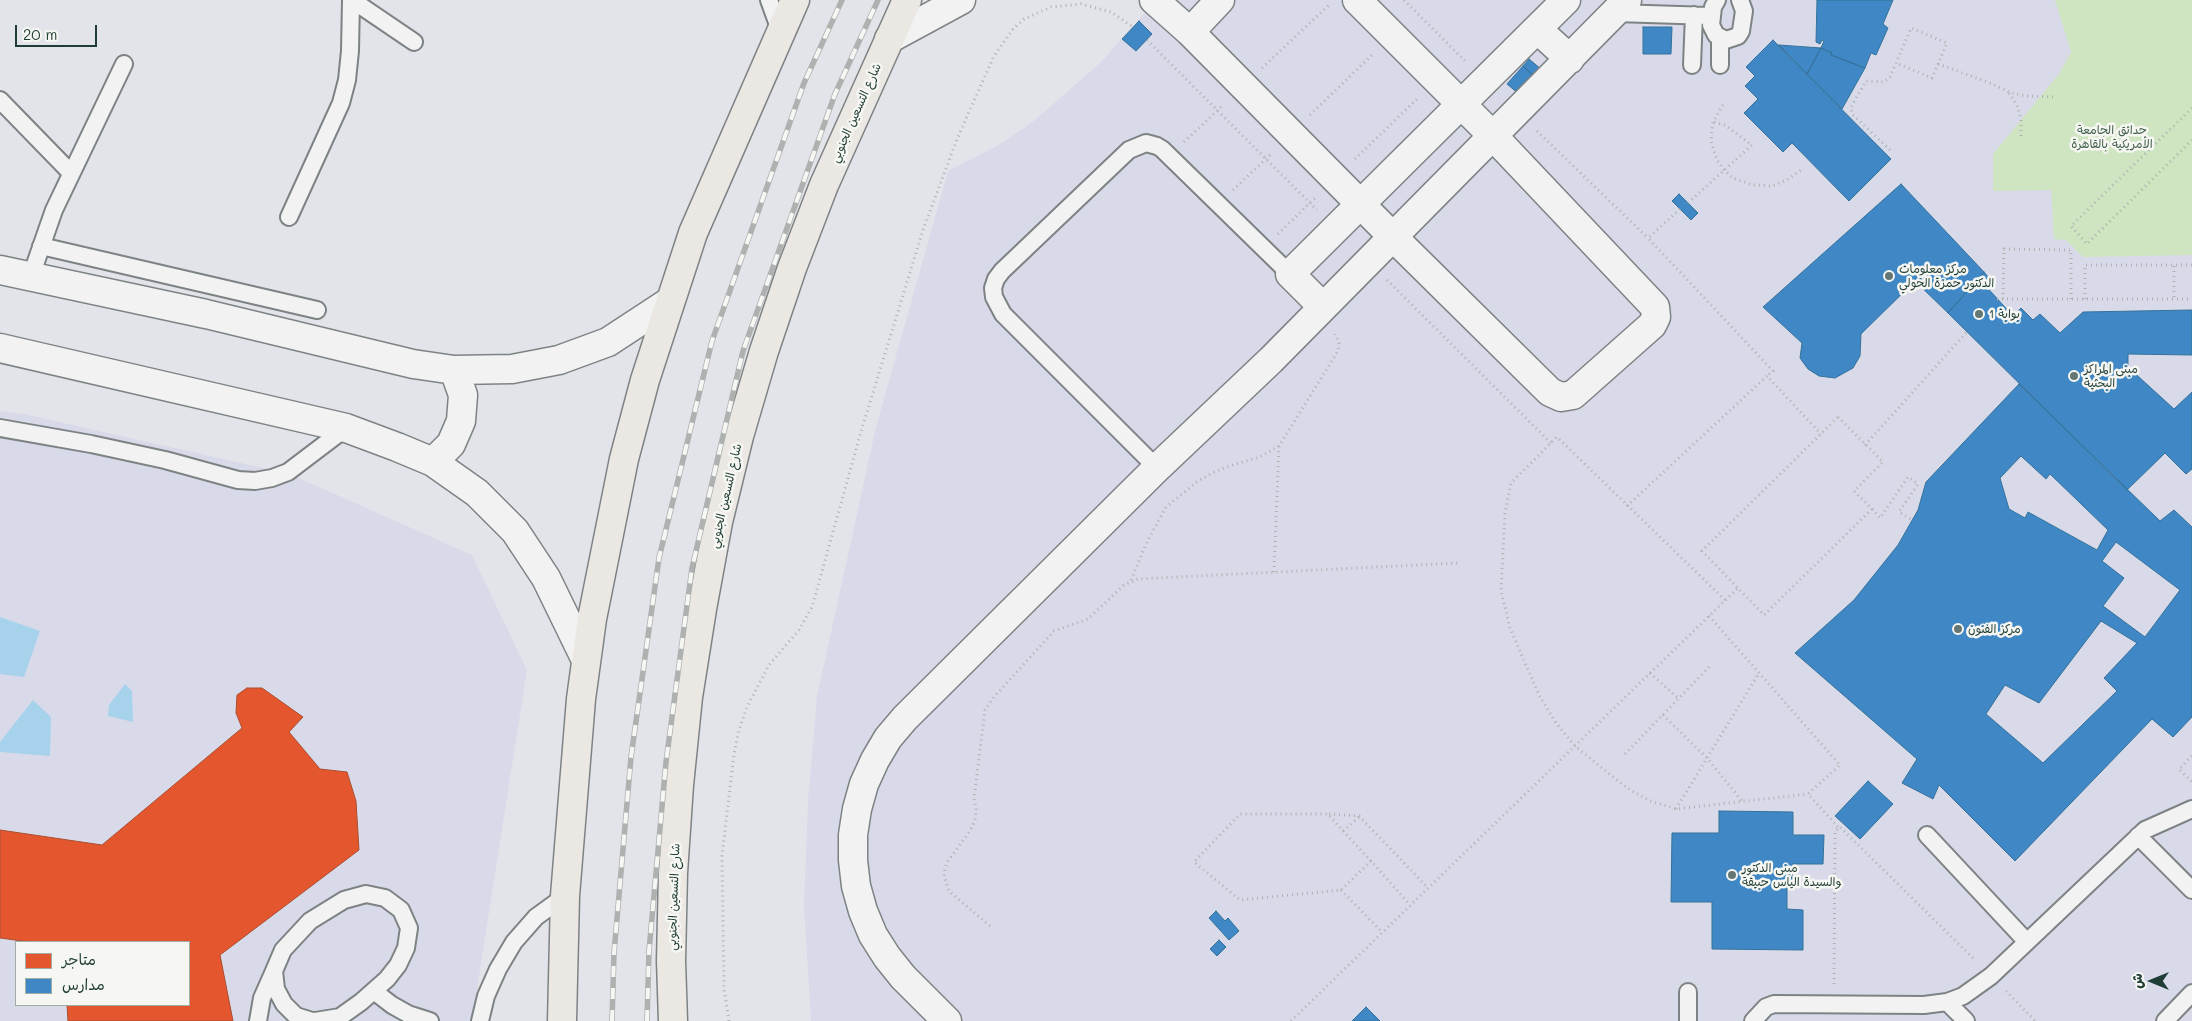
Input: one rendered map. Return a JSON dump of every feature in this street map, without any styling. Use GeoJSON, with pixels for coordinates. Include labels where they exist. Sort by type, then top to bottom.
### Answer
{"type":"FeatureCollection","features":[{"type":"Feature","properties":{"kind":"main road"},"geometry":{"type":"LineString","coordinates":[[562,1021],[565,896],[573,780],[585,658],[624,459],[645,380],[693,233],[796,0]]}},
{"type":"Feature","properties":{"kind":"main road","name":"شارع التسعين الجنوبي"},"geometry":{"type":"LineString","coordinates":[[673,1021],[673,893],[679,784],[697,638],[718,522],[742,427],[764,351],[792,268],[824,185],[908,0]]}},
{"type":"Feature","properties":{"kind":"street"},"geometry":{"type":"LineString","coordinates":[[889,39],[961,0]]}},
{"type":"Feature","properties":{"kind":"street"},"geometry":{"type":"LineString","coordinates":[[1154,0],[1190,32],[1550,392],[1561,397],[1573,395],[1652,325],[1656,317],[1655,307],[1493,136],[1357,0]]}},
{"type":"Feature","properties":{"kind":"street"},"geometry":{"type":"LineString","coordinates":[[1190,32],[1220,0]]}},
{"type":"Feature","properties":{"kind":"street"},"geometry":{"type":"LineString","coordinates":[[1322,306],[1290,274],[1566,0]]}},
{"type":"Feature","properties":{"kind":"street"},"geometry":{"type":"LineString","coordinates":[[947,1021],[903,977],[887,957],[863,911],[856,886],[853,834],[857,809],[864,784],[888,738],[905,718],[1156,468],[1271,360],[1322,306],[1570,59],[1614,4]]}},
{"type":"Feature","properties":{"kind":"street"},"geometry":{"type":"LineString","coordinates":[[1537,29],[1570,59]]}},
{"type":"Feature","properties":{"kind":"street"},"geometry":{"type":"LineString","coordinates":[[0,270],[206,314],[396,361],[454,370],[512,369],[559,360],[608,342],[669,302]]}},
{"type":"Feature","properties":{"kind":"street"},"geometry":{"type":"LineString","coordinates":[[0,348],[346,428],[397,446],[433,462],[477,493],[515,531],[546,578],[585,658]]}},
{"type":"Feature","properties":{"kind":"street"},"geometry":{"type":"LineString","coordinates":[[433,462],[451,444],[461,421],[463,395],[454,370]]}},
{"type":"Feature","properties":{"kind":"lane"},"geometry":{"type":"LineString","coordinates":[[351,0],[414,42]]}},
{"type":"Feature","properties":{"kind":"lane"},"geometry":{"type":"LineString","coordinates":[[290,217],[341,103],[347,80],[350,51],[351,0]]}},
{"type":"Feature","properties":{"kind":"lane"},"geometry":{"type":"LineString","coordinates":[[769,0],[781,33]]}},
{"type":"Feature","properties":{"kind":"lane"},"geometry":{"type":"LineString","coordinates":[[1717,0],[1713,7],[1713,31],[1720,38],[1732,39],[1741,31],[1744,11],[1740,0]]}},
{"type":"Feature","properties":{"kind":"lane"},"geometry":{"type":"LineString","coordinates":[[1614,4],[1712,16]]}},
{"type":"Feature","properties":{"kind":"lane"},"geometry":{"type":"LineString","coordinates":[[1692,65],[1694,15]]}},
{"type":"Feature","properties":{"kind":"lane"},"geometry":{"type":"LineString","coordinates":[[1720,38],[1720,65]]}},
{"type":"Feature","properties":{"kind":"lane"},"geometry":{"type":"LineString","coordinates":[[32,276],[41,246],[71,173],[124,64]]}},
{"type":"Feature","properties":{"kind":"lane"},"geometry":{"type":"LineString","coordinates":[[0,100],[71,173]]}},
{"type":"Feature","properties":{"kind":"lane"},"geometry":{"type":"LineString","coordinates":[[1156,468],[1003,314],[994,297],[993,288],[1002,271],[1129,150],[1140,144],[1152,144],[1162,149],[1290,274]]}},
{"type":"Feature","properties":{"kind":"lane"},"geometry":{"type":"LineString","coordinates":[[41,246],[317,310]]}},
{"type":"Feature","properties":{"kind":"lane"},"geometry":{"type":"LineString","coordinates":[[0,428],[91,444],[164,460],[238,480],[255,481],[272,478],[288,472],[346,428]]}},
{"type":"Feature","properties":{"kind":"lane"},"geometry":{"type":"LineString","coordinates":[[1753,1021],[1766,1008],[1774,1004],[1924,1005],[1948,1002],[1964,996],[1991,976],[2138,836],[2154,825],[2192,809]]}},
{"type":"Feature","properties":{"kind":"lane"},"geometry":{"type":"LineString","coordinates":[[1927,835],[2027,942]]}},
{"type":"Feature","properties":{"kind":"lane"},"geometry":{"type":"LineString","coordinates":[[2138,836],[2192,890]]}},
{"type":"Feature","properties":{"kind":"lane"},"geometry":{"type":"LineString","coordinates":[[258,1021],[262,998],[283,950],[295,934],[310,921],[344,900],[366,894],[385,898],[401,910],[409,928],[406,948],[398,965],[375,992],[337,1019],[314,1021],[296,1016],[284,1004],[276,989],[274,971]]}},
{"type":"Feature","properties":{"kind":"lane"},"geometry":{"type":"LineString","coordinates":[[480,1021],[486,996],[498,969],[514,942],[536,917],[565,896]]}},
{"type":"Feature","properties":{"kind":"lane"},"geometry":{"type":"LineString","coordinates":[[375,992],[400,1010],[430,1021]]}},
{"type":"Feature","properties":{"kind":"lane"},"geometry":{"type":"LineString","coordinates":[[1688,992],[1688,1021]]}},
{"type":"Feature","properties":{"kind":"lane"},"geometry":{"type":"LineString","coordinates":[[2165,1021],[2192,993]]}},
{"type":"Feature","properties":{"kind":"lane"},"geometry":{"type":"LineString","coordinates":[[1948,1002],[1966,1021]]}},
{"type":"Feature","properties":{"kind":"path"},"geometry":{"type":"LineString","coordinates":[[729,1021],[724,989],[722,856],[734,754],[739,730],[747,707],[765,672],[783,646],[799,630],[812,607],[860,435],[923,230],[963,124],[985,74],[999,48],[1013,29],[1037,12],[1066,4],[1081,4],[1111,12],[1133,27]]}},
{"type":"Feature","properties":{"kind":"path"},"geometry":{"type":"LineString","coordinates":[[1218,204],[1416,12]]}},
{"type":"Feature","properties":{"kind":"path"},"geometry":{"type":"LineString","coordinates":[[1890,150],[1852,114],[1851,107],[1866,81],[1887,80],[1911,28],[1947,44],[1932,78],[1896,63]]}},
{"type":"Feature","properties":{"kind":"path"},"geometry":{"type":"LineString","coordinates":[[1263,248],[1460,57]]}},
{"type":"Feature","properties":{"kind":"path"},"geometry":{"type":"LineString","coordinates":[[1938,64],[2009,92],[2025,96],[2057,98]]}},
{"type":"Feature","properties":{"kind":"path"},"geometry":{"type":"LineString","coordinates":[[2009,92],[2017,105],[2021,120],[2021,136]]}},
{"type":"Feature","properties":{"kind":"path"},"geometry":{"type":"LineString","coordinates":[[1723,105],[1710,131],[1713,151],[1724,170],[1733,178],[1744,183],[1762,186],[1781,183],[1804,168]]}},
{"type":"Feature","properties":{"kind":"path"},"geometry":{"type":"LineString","coordinates":[[2192,108],[2071,226],[2086,244],[2192,140]]}},
{"type":"Feature","properties":{"kind":"path"},"geometry":{"type":"LineString","coordinates":[[1688,203],[1752,145],[1725,125],[1713,122]]}},
{"type":"Feature","properties":{"kind":"path"},"geometry":{"type":"LineString","coordinates":[[1627,506],[1773,371],[1648,238],[1680,209]]}},
{"type":"Feature","properties":{"kind":"path"},"geometry":{"type":"LineString","coordinates":[[2003,299],[2004,249],[2071,250],[2071,299]]}},
{"type":"Feature","properties":{"kind":"path"},"geometry":{"type":"LineString","coordinates":[[2085,299],[2085,265],[2192,265]]}},
{"type":"Feature","properties":{"kind":"path"},"geometry":{"type":"LineString","coordinates":[[2174,266],[2174,299]]}},
{"type":"Feature","properties":{"kind":"path"},"geometry":{"type":"LineString","coordinates":[[1997,299],[2192,299]]}},
{"type":"Feature","properties":{"kind":"path"},"geometry":{"type":"LineString","coordinates":[[1130,581],[1146,542],[1166,507],[1197,482],[1212,473],[1260,457],[1279,446],[1338,351],[1339,343],[1322,306]]}},
{"type":"Feature","properties":{"kind":"path"},"geometry":{"type":"LineString","coordinates":[[1865,445],[1967,332]]}},
{"type":"Feature","properties":{"kind":"path"},"geometry":{"type":"LineString","coordinates":[[1767,376],[1821,434]]}},
{"type":"Feature","properties":{"kind":"path"},"geometry":{"type":"LineString","coordinates":[[1872,509],[1764,615],[1702,551],[1838,417],[1883,462],[1854,491],[1872,509],[1880,518],[1908,478],[1918,484],[1899,512],[1912,520]]}},
{"type":"Feature","properties":{"kind":"path"},"geometry":{"type":"LineString","coordinates":[[1709,616],[1840,765],[1808,794],[1676,809],[1648,800],[1627,788],[1575,746],[1556,723],[1539,695],[1510,628],[1501,590],[1506,506],[1511,483],[1557,437],[1725,600]]}},
{"type":"Feature","properties":{"kind":"path"},"geometry":{"type":"LineString","coordinates":[[1274,572],[1279,446]]}},
{"type":"Feature","properties":{"kind":"path"},"geometry":{"type":"LineString","coordinates":[[990,926],[953,896],[944,876],[948,861],[975,820],[974,798],[985,710],[994,697],[1054,631],[1088,619],[1124,585],[1138,579],[1459,563]]}},
{"type":"Feature","properties":{"kind":"path"},"geometry":{"type":"LineString","coordinates":[[1291,1021],[1738,588]]}},
{"type":"Feature","properties":{"kind":"path"},"geometry":{"type":"LineString","coordinates":[[1625,754],[1712,664]]}},
{"type":"Feature","properties":{"kind":"path"},"geometry":{"type":"LineString","coordinates":[[1650,674],[1678,699]]}},
{"type":"Feature","properties":{"kind":"path"},"geometry":{"type":"LineString","coordinates":[[1676,809],[1759,674]]}},
{"type":"Feature","properties":{"kind":"path"},"geometry":{"type":"LineString","coordinates":[[1663,716],[1707,758],[1742,801]]}},
{"type":"Feature","properties":{"kind":"path"},"geometry":{"type":"LineString","coordinates":[[2192,756],[2179,769],[2192,782]]}},
{"type":"Feature","properties":{"kind":"path"},"geometry":{"type":"LineString","coordinates":[[1808,794],[1838,828],[1840,827],[2035,1021]]}},
{"type":"Feature","properties":{"kind":"path"},"geometry":{"type":"LineString","coordinates":[[1371,862],[1341,890],[1240,900],[1194,862],[1240,814],[1359,816],[1428,888]]}},
{"type":"Feature","properties":{"kind":"path"},"geometry":{"type":"LineString","coordinates":[[1328,814],[1410,905]]}},
{"type":"Feature","properties":{"kind":"path"},"geometry":{"type":"LineString","coordinates":[[1343,831],[1359,816]]}},
{"type":"Feature","properties":{"kind":"path"},"geometry":{"type":"LineString","coordinates":[[1834,1004],[1835,831],[1838,828]]}},
{"type":"Feature","properties":{"kind":"path"},"geometry":{"type":"LineString","coordinates":[[1341,890],[1382,932]]}},
{"type":"Feature","properties":{"kind":"shaded area"},"geometry":{"type":"Polygon","coordinates":[[[1156,0],[2192,0],[2192,1021],[811,1021],[804,905],[808,801],[817,696],[876,427],[948,171],[1002,143],[1035,120],[1101,62],[1156,0]]]}},
{"type":"Feature","properties":{"kind":"shaded area"},"geometry":{"type":"Polygon","coordinates":[[[0,411],[24,414],[290,474],[472,555],[527,670],[472,1021],[0,1021],[0,411]]]}},
{"type":"Feature","properties":{"kind":"green space","name":"حدائق الجامعة الأمريكية بالقاهرة"},"geometry":{"type":"Polygon","coordinates":[[[2055,0],[2192,0],[2192,255],[2083,257],[2066,240],[2054,239],[2051,190],[1993,191],[1993,154],[2059,74],[2071,52],[2055,0]]]}},
{"type":"Feature","properties":{"kind":"water"},"geometry":{"type":"Polygon","coordinates":[[[0,617],[40,631],[24,677],[0,674],[0,617]]]}},
{"type":"Feature","properties":{"kind":"water"},"geometry":{"type":"Polygon","coordinates":[[[125,684],[132,691],[133,722],[108,716],[109,705],[125,684]]]}},
{"type":"Feature","properties":{"kind":"water"},"geometry":{"type":"Polygon","coordinates":[[[33,700],[51,717],[50,756],[0,752],[0,742],[33,700]]]}},
{"type":"Feature","properties":{"kind":"building: متاجر"},"geometry":{"type":"Polygon","coordinates":[[[247,688],[262,688],[303,717],[289,732],[320,769],[347,772],[356,801],[359,850],[220,955],[233,1021],[68,1021],[67,1006],[190,1006],[190,941],[22,941],[0,938],[0,830],[102,845],[242,728],[236,713],[237,695],[247,688]]]}},
{"type":"Feature","properties":{"kind":"building: مدارس"},"geometry":{"type":"Polygon","coordinates":[[[1817,0],[1893,0],[1883,24],[1888,28],[1876,55],[1871,53],[1865,68],[1831,55],[1832,53],[1821,48],[1824,41],[1822,40],[1820,44],[1816,42],[1817,0]]]}},
{"type":"Feature","properties":{"kind":"building: مدارس"},"geometry":{"type":"Polygon","coordinates":[[[1139,21],[1152,34],[1136,51],[1122,39],[1139,21]]]}},
{"type":"Feature","properties":{"kind":"building: مدارس"},"geometry":{"type":"Polygon","coordinates":[[[1643,27],[1672,27],[1671,54],[1643,54],[1643,27]]]}},
{"type":"Feature","properties":{"kind":"building: مدارس"},"geometry":{"type":"Polygon","coordinates":[[[1773,40],[1891,159],[1849,201],[1792,143],[1783,152],[1744,113],[1758,99],[1745,86],[1755,76],[1746,67],[1773,40]]]}},
{"type":"Feature","properties":{"kind":"building: مدارس"},"geometry":{"type":"Polygon","coordinates":[[[1779,45],[1821,48],[1807,74],[1779,45]]]}},
{"type":"Feature","properties":{"kind":"building: مدارس"},"geometry":{"type":"Polygon","coordinates":[[[1821,48],[1832,53],[1831,55],[1865,68],[1842,109],[1807,74],[1821,48]]]}},
{"type":"Feature","properties":{"kind":"building: مدارس"},"geometry":{"type":"Polygon","coordinates":[[[1529,59],[1541,69],[1534,76],[1523,66],[1529,59]]]}},
{"type":"Feature","properties":{"kind":"building: مدارس"},"geometry":{"type":"Polygon","coordinates":[[[1523,66],[1534,76],[1519,94],[1507,84],[1523,66]]]}},
{"type":"Feature","properties":{"kind":"building: مدارس","name":"مركز معلومات الدكتور حمزة الخولي"},"geometry":{"type":"Polygon","coordinates":[[[1901,184],[1984,272],[1948,313],[1915,281],[1861,334],[1860,356],[1853,368],[1835,378],[1819,376],[1808,369],[1800,358],[1802,343],[1763,307],[1901,184]]]}},
{"type":"Feature","properties":{"kind":"building: مدارس"},"geometry":{"type":"Polygon","coordinates":[[[1679,194],[1698,213],[1691,220],[1672,201],[1679,194]]]}},
{"type":"Feature","properties":{"kind":"building: مدارس","name":"مبنى المراكز البحثية"},"geometry":{"type":"Polygon","coordinates":[[[1984,272],[1989,278],[1983,283],[2013,316],[2021,308],[2033,320],[2040,314],[2060,333],[2083,312],[2192,310],[2192,355],[2128,354],[2128,367],[2174,409],[2192,392],[2192,469],[2186,474],[2165,453],[2127,490],[1948,313],[1984,272]]]}},
{"type":"Feature","properties":{"kind":"building: مدارس","name":"مركز الفنون"},"geometry":{"type":"Polygon","coordinates":[[[2019,384],[2160,521],[2174,510],[2192,527],[2192,717],[2173,737],[2152,719],[2015,861],[1939,785],[1933,799],[1902,783],[1917,759],[1795,653],[1854,600],[1898,545],[1918,510],[1926,482],[2019,384]],[[2021,456],[2000,478],[2009,509],[2025,518],[2028,512],[2097,550],[2108,530],[2050,474],[2046,479],[2021,456]],[[2116,542],[2102,561],[2124,578],[2103,606],[2145,637],[2180,590],[2116,542]],[[2101,621],[2039,703],[2005,685],[1986,714],[2043,763],[2117,691],[2104,678],[2137,643],[2101,621]]]}},
{"type":"Feature","properties":{"kind":"building: مدارس"},"geometry":{"type":"Polygon","coordinates":[[[1868,781],[1893,804],[1860,839],[1835,816],[1868,781]]]}},
{"type":"Feature","properties":{"kind":"building: مدارس","name":"مبنى الدكتور والسيدة الياس حبيقة"},"geometry":{"type":"Polygon","coordinates":[[[1719,811],[1793,812],[1793,835],[1824,835],[1823,864],[1792,864],[1792,886],[1787,886],[1787,909],[1803,910],[1803,950],[1712,949],[1712,902],[1671,902],[1672,833],[1719,833],[1719,811]]]}},
{"type":"Feature","properties":{"kind":"building: مدارس"},"geometry":{"type":"Polygon","coordinates":[[[1216,911],[1225,921],[1228,918],[1239,931],[1229,940],[1209,918],[1216,911]]]}},
{"type":"Feature","properties":{"kind":"building: مدارس"},"geometry":{"type":"Polygon","coordinates":[[[1219,940],[1226,947],[1217,956],[1210,949],[1219,940]]]}},
{"type":"Feature","properties":{"kind":"building: مدارس"},"geometry":{"type":"Polygon","coordinates":[[[1366,1007],[1380,1021],[1352,1021],[1366,1007]]]}},
{"type":"Feature","properties":{"kind":"railway"},"geometry":{"type":"LineString","coordinates":[[612,1021],[614,953],[631,757],[659,558],[712,341],[804,83],[842,0]]}},
{"type":"Feature","properties":{"kind":"railway"},"geometry":{"type":"LineString","coordinates":[[647,1021],[649,951],[666,762],[692,568],[743,351],[835,94],[878,0]]}},
{"type":"Feature","properties":{"kind":"place","name":"مركز معلومات الدكتور حمزة الخولي"},"geometry":{"type":"Point","coordinates":[1889,276]}},
{"type":"Feature","properties":{"kind":"place","name":"بوابة 1"},"geometry":{"type":"Point","coordinates":[1979,314]}},
{"type":"Feature","properties":{"kind":"place","name":"مبنى المراكز البحثية"},"geometry":{"type":"Point","coordinates":[2074,376]}},
{"type":"Feature","properties":{"kind":"place","name":"مركز الفنون"},"geometry":{"type":"Point","coordinates":[1958,629]}},
{"type":"Feature","properties":{"kind":"place","name":"مبنى الدكتور والسيدة الياس حبيقة"},"geometry":{"type":"Point","coordinates":[1732,875]}}]}
